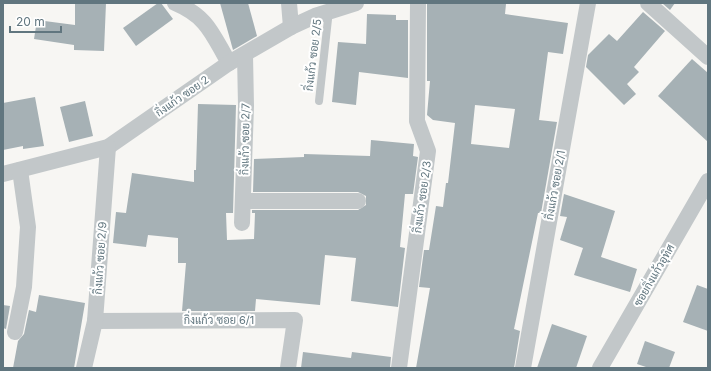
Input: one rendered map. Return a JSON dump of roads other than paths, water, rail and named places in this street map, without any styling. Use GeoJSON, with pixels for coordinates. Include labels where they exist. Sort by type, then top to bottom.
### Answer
{"type":"FeatureCollection","features":[{"type":"Feature","properties":{"kind":"street"},"geometry":{"type":"LineString","coordinates":[[175,3],[189,9],[204,20],[230,63]]}},
{"type":"Feature","properties":{"kind":"street"},"geometry":{"type":"LineString","coordinates":[[289,3],[291,27]]}},
{"type":"Feature","properties":{"kind":"street","name":"กิ่งแก้ว ซอย 2"},"geometry":{"type":"LineString","coordinates":[[3,174],[108,147],[230,63],[291,27],[329,10],[356,3]]}},
{"type":"Feature","properties":{"kind":"street","name":"กิ่งแก้ว ซอย 2/3"},"geometry":{"type":"LineString","coordinates":[[399,368],[428,151],[417,122],[418,3]]}},
{"type":"Feature","properties":{"kind":"street","name":"กิ่งแก้ว ซอย 2/1"},"geometry":{"type":"LineString","coordinates":[[523,368],[588,3]]}},
{"type":"Feature","properties":{"kind":"street"},"geometry":{"type":"LineString","coordinates":[[648,3],[708,57]]}},
{"type":"Feature","properties":{"kind":"street","name":"กิ่งแก้ว ซอย 2/7"},"geometry":{"type":"LineString","coordinates":[[242,222],[246,106],[245,54]]}},
{"type":"Feature","properties":{"kind":"street","name":"กิ่งแก้ว ซอย 2/9"},"geometry":{"type":"LineString","coordinates":[[84,368],[95,321],[108,147]]}},
{"type":"Feature","properties":{"kind":"street"},"geometry":{"type":"LineString","coordinates":[[15,332],[24,287],[28,227],[20,170]]}},
{"type":"Feature","properties":{"kind":"street","name":"ซอยกิ่งแก้วอุทิศ"},"geometry":{"type":"LineString","coordinates":[[600,368],[708,181]]}},
{"type":"Feature","properties":{"kind":"street"},"geometry":{"type":"LineString","coordinates":[[243,201],[358,201]]}},
{"type":"Feature","properties":{"kind":"street","name":"กิ่งแก้ว ซอย 6/1"},"geometry":{"type":"LineString","coordinates":[[95,321],[295,320],[288,368]]}},
{"type":"Feature","properties":{"kind":"lane","name":"กิ่งแก้ว ซอย 2/5"},"geometry":{"type":"LineString","coordinates":[[319,101],[329,10]]}}]}
